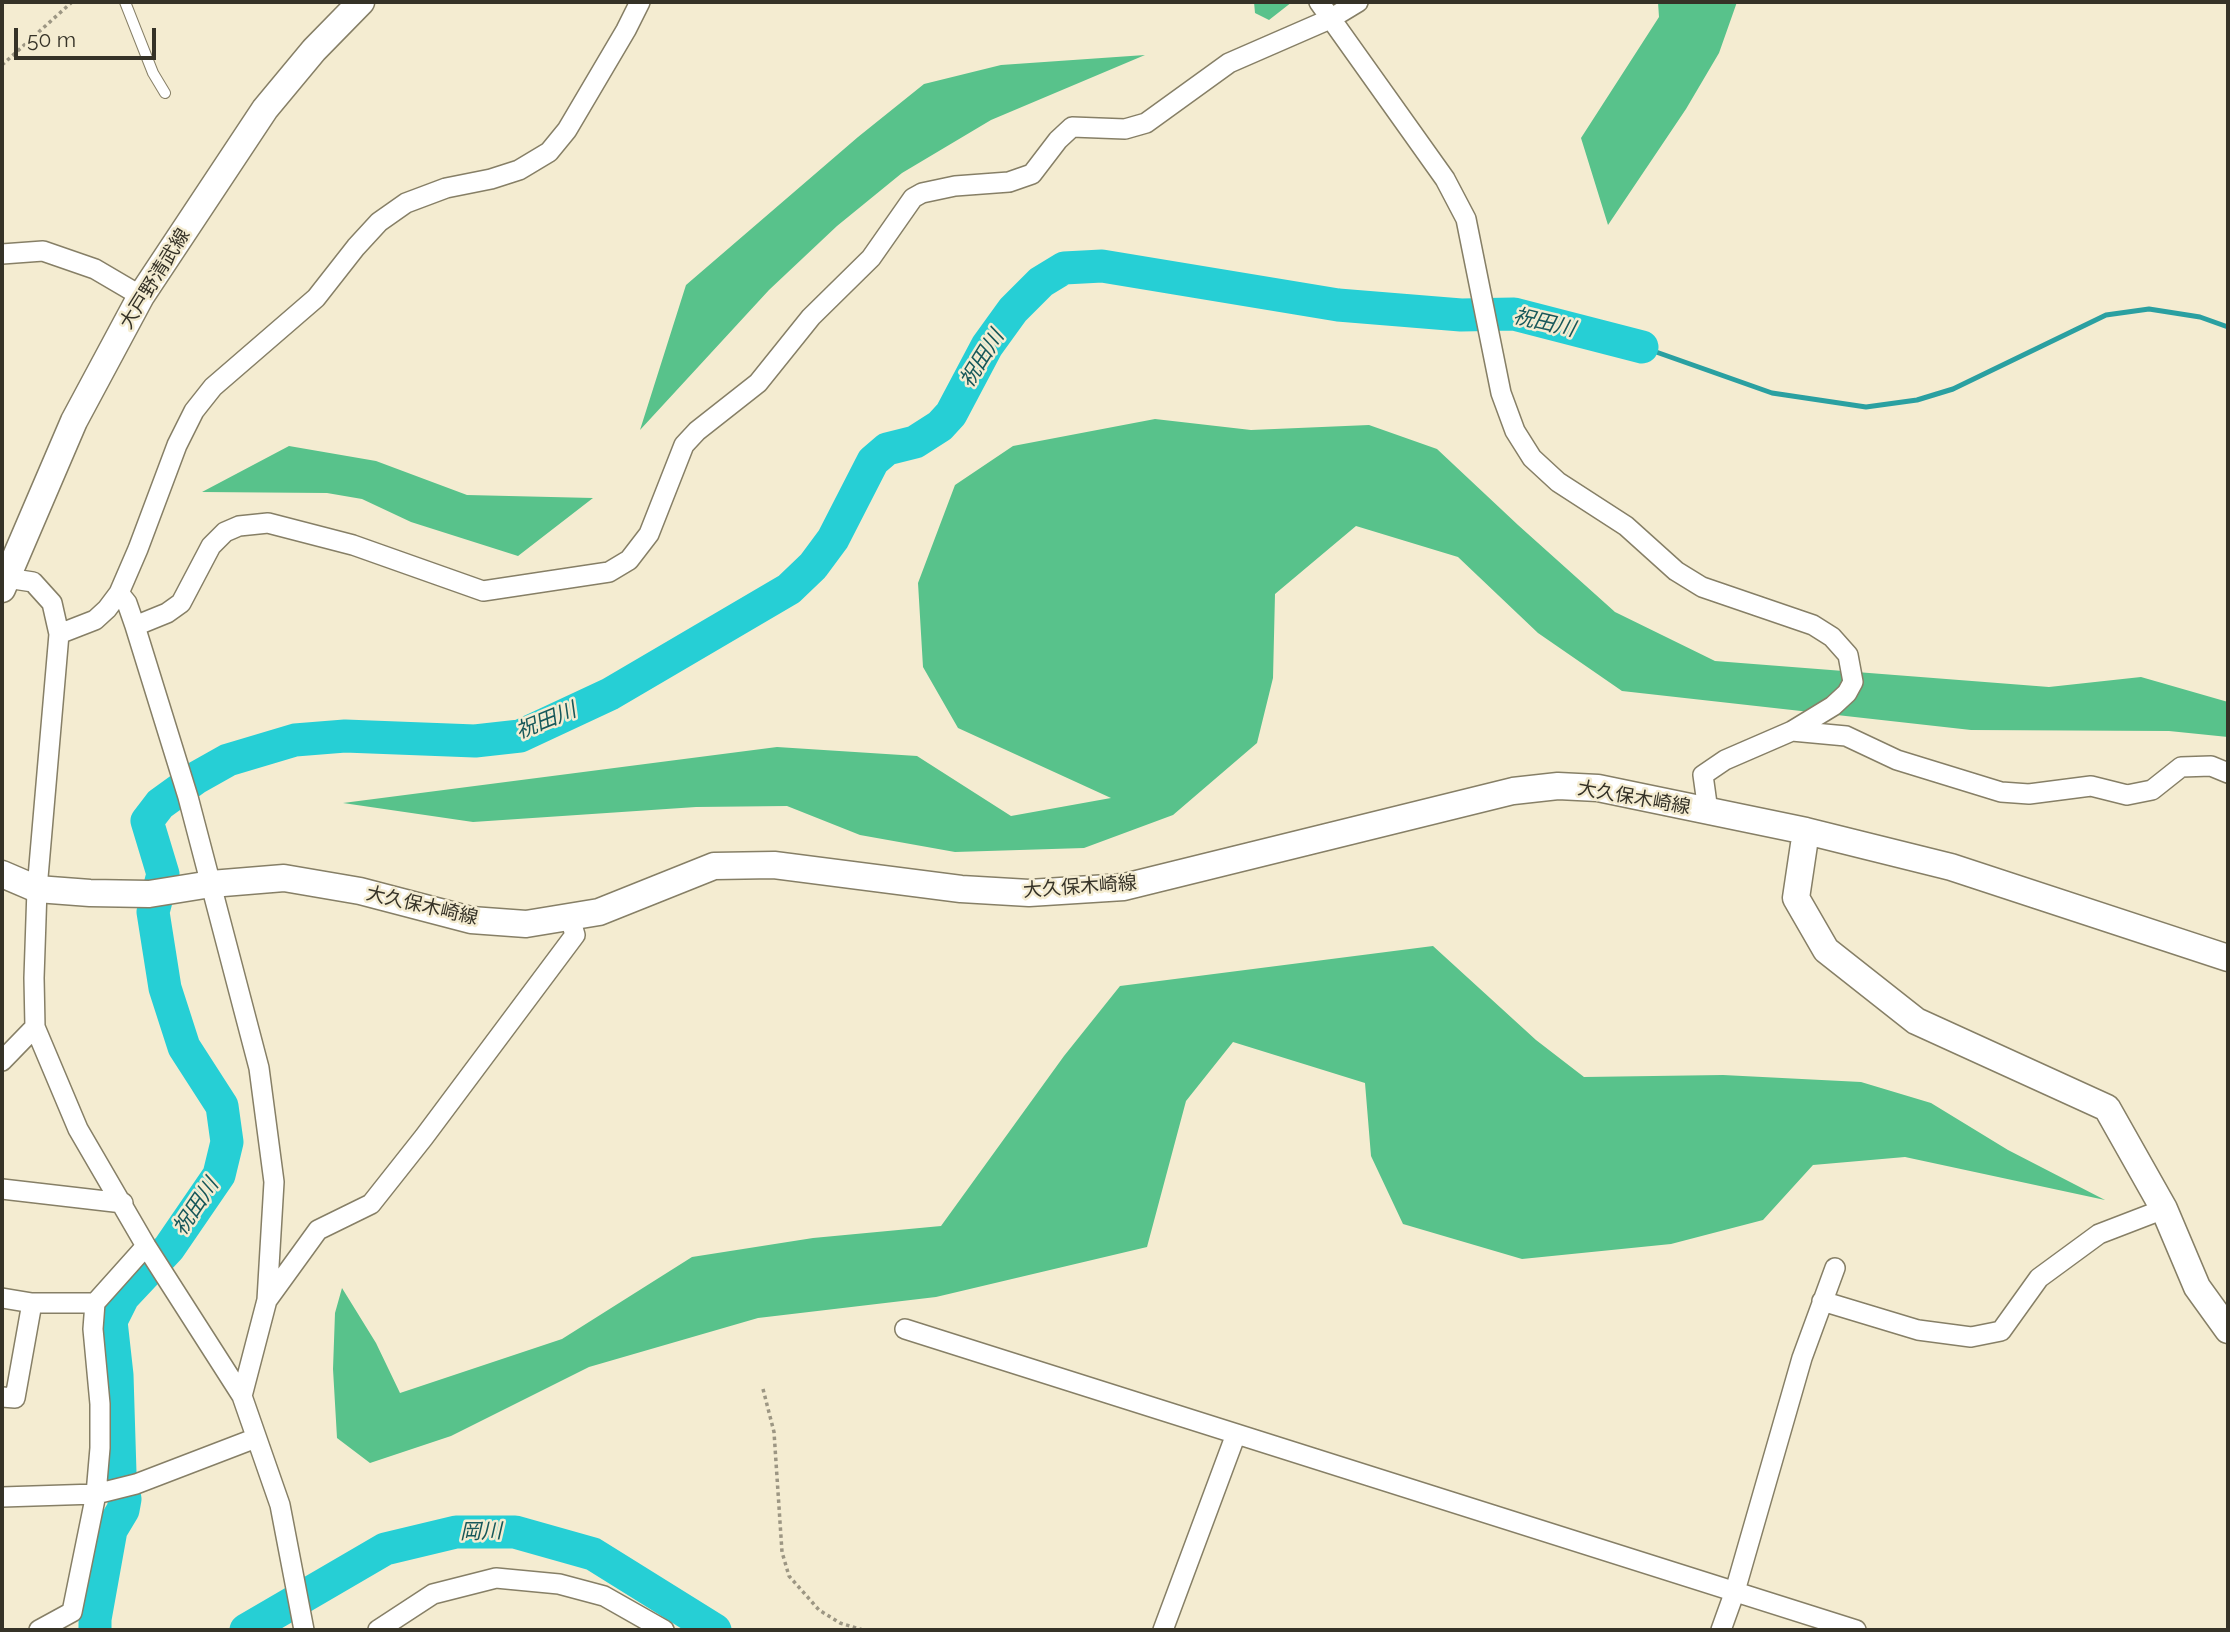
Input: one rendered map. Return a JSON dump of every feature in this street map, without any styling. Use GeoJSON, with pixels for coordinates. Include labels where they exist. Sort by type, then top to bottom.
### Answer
{"type":"FeatureCollection","features":[{"type":"Feature","properties":{"kind":"main road","name":"大戸野清武線"},"geometry":{"type":"LineString","coordinates":[[4,583],[74,421],[141,296],[265,109],[314,50],[361,2]]}},
{"type":"Feature","properties":{"kind":"main road","name":"大久保木崎線"},"geometry":{"type":"LineString","coordinates":[[2,874],[37,889],[90,893],[158,892],[284,878],[360,891],[471,920],[526,924],[599,912],[714,866],[774,865],[961,888],[1029,892],[1124,887],[1513,791],[1558,786],[1598,788],[1806,831],[1951,867],[2228,958]]}},
{"type":"Feature","properties":{"kind":"main road"},"geometry":{"type":"LineString","coordinates":[[1806,831],[1796,898],[1826,950],[1916,1021],[2107,1108],[2164,1209],[2197,1287],[2228,1330]]}},
{"type":"Feature","properties":{"kind":"street"},"geometry":{"type":"LineString","coordinates":[[59,634],[95,620],[119,593],[177,445],[194,411],[213,387],[316,298],[379,222],[405,203],[446,188],[519,170],[549,152],[567,130],[640,2]]}},
{"type":"Feature","properties":{"kind":"street"},"geometry":{"type":"LineString","coordinates":[[1319,2],[1445,179],[1466,219],[1502,393],[1524,449],[1558,482],[1626,526],[1676,570],[1702,587],[1813,625],[1842,646],[1848,655],[1853,682],[1847,693],[1833,706],[1792,731],[1724,760],[1703,775],[1708,811]]}},
{"type":"Feature","properties":{"kind":"street"},"geometry":{"type":"LineString","coordinates":[[135,626],[167,613],[180,603],[211,545],[225,532],[239,526],[268,523],[353,544],[483,591],[609,572],[629,560],[649,534],[684,445],[697,431],[758,383],[811,317],[871,258],[914,198],[922,193],[955,186],[1009,182],[1032,174],[1058,140],[1072,127],[1125,129],[1146,123],[1229,63],[1330,19],[1358,2]]}},
{"type":"Feature","properties":{"kind":"street"},"geometry":{"type":"LineString","coordinates":[[2,254],[43,251],[94,269],[141,296]]}},
{"type":"Feature","properties":{"kind":"street"},"geometry":{"type":"LineString","coordinates":[[4,583],[33,582],[52,603],[59,634],[37,889],[35,1027],[78,1129],[146,1246],[242,1395],[280,1504],[304,1630]]}},
{"type":"Feature","properties":{"kind":"street"},"geometry":{"type":"LineString","coordinates":[[119,593],[127,603],[135,626],[186,789],[259,1068],[274,1182],[267,1300],[242,1395]]}},
{"type":"Feature","properties":{"kind":"street"},"geometry":{"type":"LineString","coordinates":[[1792,731],[1846,736],[1897,760],[2001,792],[2029,794],[2091,786],[2127,795],[2152,790],[2181,766],[2211,766],[2228,773]]}},
{"type":"Feature","properties":{"kind":"street"},"geometry":{"type":"LineString","coordinates":[[267,1300],[318,1230],[371,1203],[575,935],[570,918]]}},
{"type":"Feature","properties":{"kind":"street"},"geometry":{"type":"LineString","coordinates":[[2,1061],[35,1027]]}},
{"type":"Feature","properties":{"kind":"street"},"geometry":{"type":"LineString","coordinates":[[2,1189],[123,1203]]}},
{"type":"Feature","properties":{"kind":"street"},"geometry":{"type":"LineString","coordinates":[[1822,1301],[1918,1330],[1971,1337],[2001,1331],[2039,1278],[2099,1234],[2164,1209]]}},
{"type":"Feature","properties":{"kind":"street"},"geometry":{"type":"LineString","coordinates":[[39,1630],[72,1612],[96,1494],[100,1415],[93,1329],[95,1303],[146,1246]]}},
{"type":"Feature","properties":{"kind":"street"},"geometry":{"type":"LineString","coordinates":[[1721,1630],[1735,1591],[1802,1358],[1835,1268]]}},
{"type":"Feature","properties":{"kind":"street"},"geometry":{"type":"LineString","coordinates":[[2,1298],[32,1303],[95,1303]]}},
{"type":"Feature","properties":{"kind":"street"},"geometry":{"type":"LineString","coordinates":[[2,1397],[15,1398],[32,1303]]}},
{"type":"Feature","properties":{"kind":"street"},"geometry":{"type":"LineString","coordinates":[[905,1329],[1856,1630]]}},
{"type":"Feature","properties":{"kind":"street"},"geometry":{"type":"LineString","coordinates":[[1163,1630],[1236,1434]]}},
{"type":"Feature","properties":{"kind":"street"},"geometry":{"type":"LineString","coordinates":[[2,1497],[96,1494],[136,1484],[256,1438]]}},
{"type":"Feature","properties":{"kind":"street"},"geometry":{"type":"LineString","coordinates":[[378,1630],[433,1594],[496,1578],[559,1584],[604,1596],[664,1630]]}},
{"type":"Feature","properties":{"kind":"lane"},"geometry":{"type":"LineString","coordinates":[[125,2],[153,73],[164,93]]}},
{"type":"Feature","properties":{"kind":"path"},"geometry":{"type":"LineString","coordinates":[[2,65],[72,2]]}},
{"type":"Feature","properties":{"kind":"path"},"geometry":{"type":"LineString","coordinates":[[763,1389],[774,1432],[782,1552],[789,1576],[819,1610],[840,1623],[863,1630]]}},
{"type":"Feature","properties":{"kind":"green space"},"geometry":{"type":"Polygon","coordinates":[[[1254,2],[1292,2],[1269,20],[1255,13],[1254,2]]]}},
{"type":"Feature","properties":{"kind":"green space"},"geometry":{"type":"Polygon","coordinates":[[[1658,2],[1737,2],[1719,53],[1686,109],[1608,225],[1581,138],[1659,17],[1658,2]]]}},
{"type":"Feature","properties":{"kind":"green space"},"geometry":{"type":"Polygon","coordinates":[[[1145,55],[991,120],[902,173],[837,226],[769,290],[640,430],[686,285],[924,84],[1001,65],[1145,55]]]}},
{"type":"Feature","properties":{"kind":"green space"},"geometry":{"type":"Polygon","coordinates":[[[1155,419],[1251,430],[1369,425],[1437,449],[1615,612],[1715,661],[2049,687],[2141,677],[2228,702],[2228,737],[2169,731],[1971,730],[1622,691],[1538,633],[1458,557],[1356,526],[1275,594],[1273,678],[1257,743],[1173,815],[1084,848],[955,852],[860,835],[787,806],[696,807],[473,822],[343,803],[777,747],[917,756],[1011,816],[1111,798],[958,728],[923,667],[918,583],[955,485],[1013,446],[1155,419]]]}},
{"type":"Feature","properties":{"kind":"green space"},"geometry":{"type":"Polygon","coordinates":[[[289,446],[376,461],[467,495],[593,498],[518,556],[411,522],[362,499],[327,493],[202,492],[289,446]]]}},
{"type":"Feature","properties":{"kind":"green space"},"geometry":{"type":"Polygon","coordinates":[[[1433,946],[1536,1040],[1584,1077],[1723,1075],[1861,1082],[1931,1103],[2008,1150],[2105,1200],[1905,1157],[1813,1165],[1763,1220],[1671,1244],[1522,1259],[1403,1224],[1371,1156],[1365,1083],[1233,1042],[1186,1101],[1147,1247],[936,1297],[758,1318],[589,1367],[451,1436],[370,1463],[337,1438],[333,1369],[335,1313],[342,1288],[376,1343],[400,1393],[562,1339],[692,1257],[813,1238],[941,1226],[1064,1056],[1120,986],[1433,946]]]}},
{"type":"Feature","properties":{"kind":"waterway","name":"祝田川"},"geometry":{"type":"LineString","coordinates":[[95,1630],[111,1530],[123,1510],[125,1499],[120,1473],[117,1375],[111,1321],[123,1297],[169,1248],[219,1175],[227,1142],[222,1106],[184,1047],[165,988],[153,912],[163,874],[147,821],[160,804],[196,778],[228,760],[295,740],[345,736],[475,741],[520,736],[610,694],[789,589],[813,566],[833,539],[873,461],[887,449],[915,442],[940,426],[951,414],[987,346],[1013,310],[1041,282],[1064,268],[1102,266],[1338,305],[1461,315],[1514,314],[1642,347]]}},
{"type":"Feature","properties":{"kind":"waterway"},"geometry":{"type":"LineString","coordinates":[[1642,347],[1772,393],[1866,407],[1917,400],[1953,389],[2106,315],[2149,309],[2200,317],[2228,327]]}},
{"type":"Feature","properties":{"kind":"waterway","name":"岡川"},"geometry":{"type":"LineString","coordinates":[[246,1630],[385,1549],[456,1532],[515,1532],[593,1554],[715,1630]]}}]}
